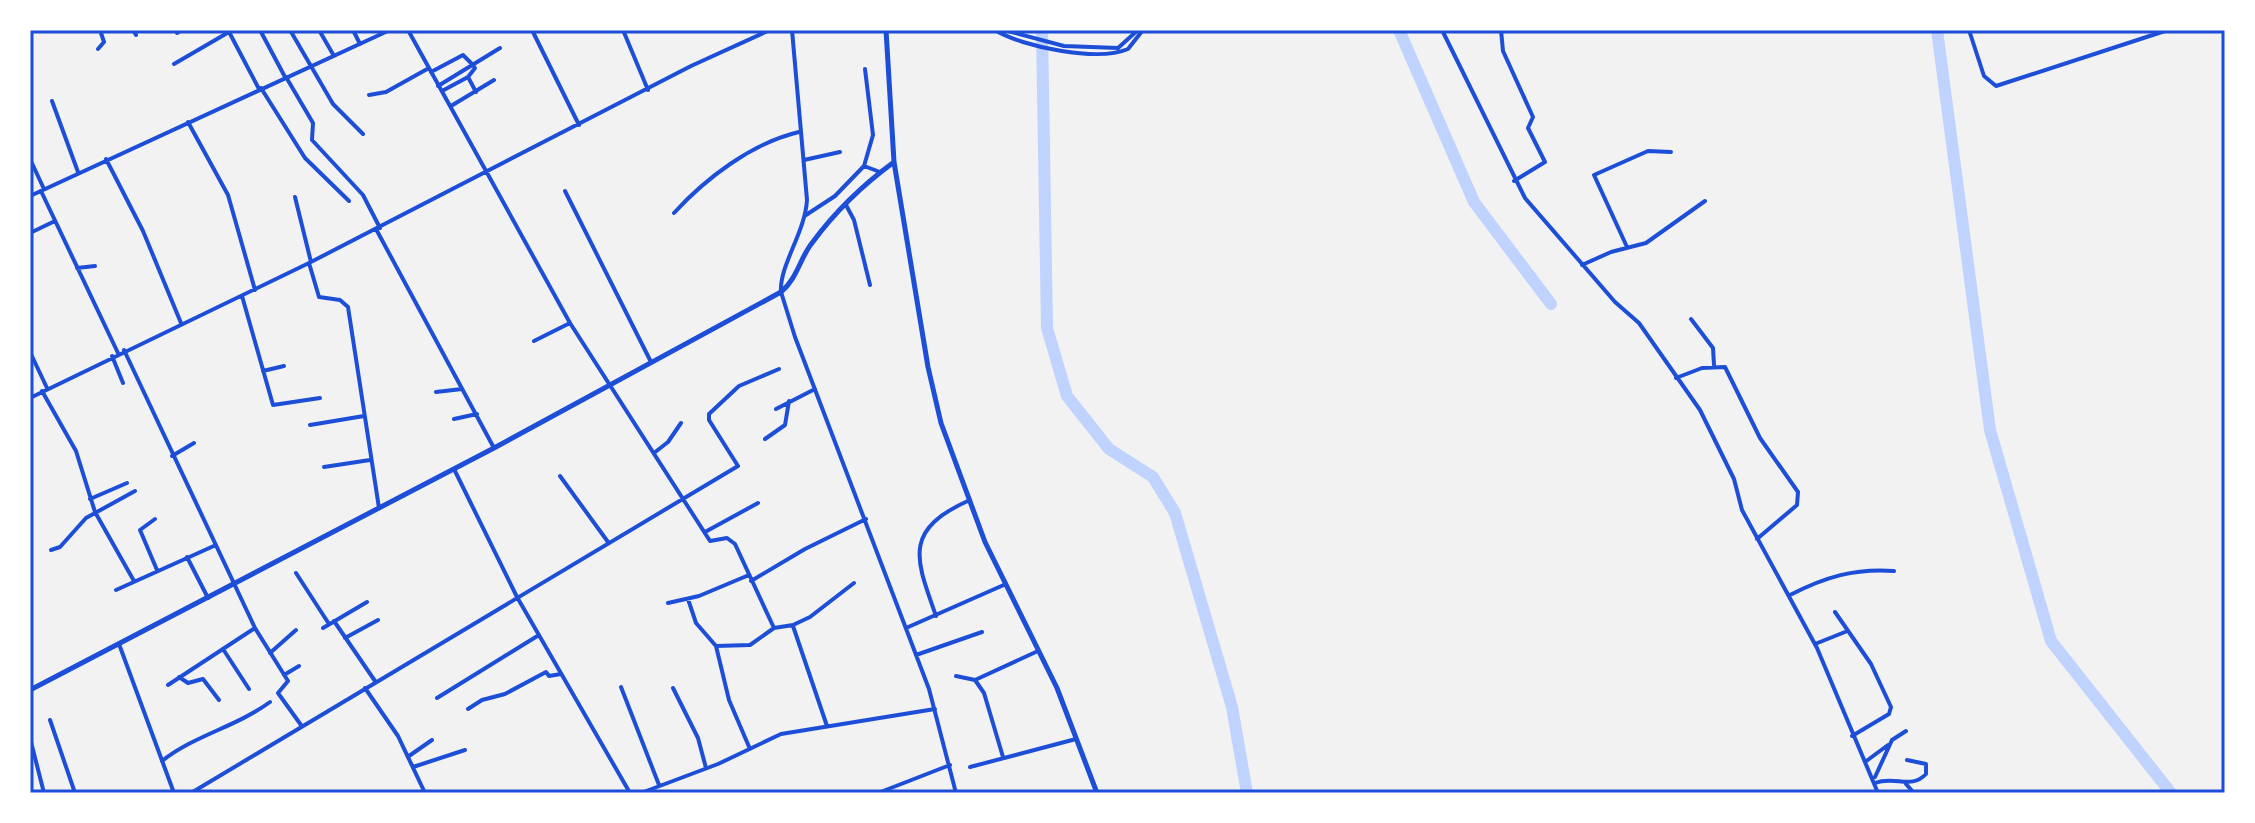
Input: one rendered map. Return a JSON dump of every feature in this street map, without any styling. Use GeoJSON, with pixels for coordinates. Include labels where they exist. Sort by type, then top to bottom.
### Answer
{"type":"FeatureCollection","features":[{"type":"Feature","properties":{"kind":"main road"},"geometry":{"type":"LineString","coordinates":[[886,30],[894,162],[928,367],[941,423],[970,500],[1006,584],[1040,650],[1097,793]]}},
{"type":"Feature","properties":{"kind":"main road"},"geometry":{"type":"LineString","coordinates":[[30,690],[494,448],[781,292],[790,284],[811,244],[846,205],[894,162]]}},
{"type":"Feature","properties":{"kind":"street"},"geometry":{"type":"LineString","coordinates":[[98,49],[104,42],[100,30]]}},
{"type":"Feature","properties":{"kind":"street"},"geometry":{"type":"LineString","coordinates":[[260,30],[313,123],[312,140],[363,195],[494,448]]}},
{"type":"Feature","properties":{"kind":"street"},"geometry":{"type":"LineString","coordinates":[[290,30],[333,104],[363,134]]}},
{"type":"Feature","properties":{"kind":"street"},"geometry":{"type":"LineString","coordinates":[[319,30],[334,56]]}},
{"type":"Feature","properties":{"kind":"street"},"geometry":{"type":"LineString","coordinates":[[353,30],[360,44]]}},
{"type":"Feature","properties":{"kind":"street"},"geometry":{"type":"LineString","coordinates":[[30,196],[390,30]]}},
{"type":"Feature","properties":{"kind":"street"},"geometry":{"type":"LineString","coordinates":[[408,30],[608,386],[685,497],[710,541],[731,540],[774,628]]}},
{"type":"Feature","properties":{"kind":"street"},"geometry":{"type":"LineString","coordinates":[[532,30],[579,125]]}},
{"type":"Feature","properties":{"kind":"street"},"geometry":{"type":"LineString","coordinates":[[623,30],[648,90]]}},
{"type":"Feature","properties":{"kind":"street"},"geometry":{"type":"LineString","coordinates":[[30,398],[115,354],[310,263],[770,30]]}},
{"type":"Feature","properties":{"kind":"street"},"geometry":{"type":"LineString","coordinates":[[792,30],[806,215],[782,277],[781,292],[935,709],[956,793]]}},
{"type":"Feature","properties":{"kind":"street"},"geometry":{"type":"LineString","coordinates":[[995,30],[1064,49],[1123,51],[1141,30]]}},
{"type":"Feature","properties":{"kind":"street"},"geometry":{"type":"LineString","coordinates":[[1004,30],[1036,43]]}},
{"type":"Feature","properties":{"kind":"street"},"geometry":{"type":"LineString","coordinates":[[1442,30],[1502,146],[1514,181],[1525,198],[1582,265],[1639,323],[1704,416],[1757,539],[1815,644],[1878,793]]}},
{"type":"Feature","properties":{"kind":"street"},"geometry":{"type":"LineString","coordinates":[[1501,30],[1503,51],[1533,117],[1528,128],[1545,162],[1514,181]]}},
{"type":"Feature","properties":{"kind":"street"},"geometry":{"type":"LineString","coordinates":[[1969,30],[1984,76],[1996,86],[2168,30]]}},
{"type":"Feature","properties":{"kind":"street"},"geometry":{"type":"LineString","coordinates":[[174,64],[229,31],[260,88],[305,158],[349,201]]}},
{"type":"Feature","properties":{"kind":"street"},"geometry":{"type":"LineString","coordinates":[[440,88],[500,48]]}},
{"type":"Feature","properties":{"kind":"street"},"geometry":{"type":"LineString","coordinates":[[369,95],[386,92],[463,55],[475,68],[468,77],[440,88]]}},
{"type":"Feature","properties":{"kind":"street"},"geometry":{"type":"LineString","coordinates":[[806,215],[835,196],[864,166],[873,135],[865,69]]}},
{"type":"Feature","properties":{"kind":"street"},"geometry":{"type":"LineString","coordinates":[[468,77],[476,92]]}},
{"type":"Feature","properties":{"kind":"street"},"geometry":{"type":"LineString","coordinates":[[451,106],[494,80]]}},
{"type":"Feature","properties":{"kind":"street"},"geometry":{"type":"LineString","coordinates":[[52,101],[78,172]]}},
{"type":"Feature","properties":{"kind":"street"},"geometry":{"type":"LineString","coordinates":[[188,122],[228,195],[255,290]]}},
{"type":"Feature","properties":{"kind":"street"},"geometry":{"type":"LineString","coordinates":[[674,213],[700,184],[781,136],[799,132]]}},
{"type":"Feature","properties":{"kind":"street"},"geometry":{"type":"LineString","coordinates":[[1627,247],[1594,175],[1648,151],[1671,152]]}},
{"type":"Feature","properties":{"kind":"street"},"geometry":{"type":"LineString","coordinates":[[804,160],[840,152]]}},
{"type":"Feature","properties":{"kind":"street"},"geometry":{"type":"LineString","coordinates":[[30,159],[115,354],[123,383]]}},
{"type":"Feature","properties":{"kind":"street"},"geometry":{"type":"LineString","coordinates":[[106,159],[143,231],[181,323]]}},
{"type":"Feature","properties":{"kind":"street"},"geometry":{"type":"LineString","coordinates":[[864,166],[880,172]]}},
{"type":"Feature","properties":{"kind":"street"},"geometry":{"type":"LineString","coordinates":[[565,191],[651,362]]}},
{"type":"Feature","properties":{"kind":"street"},"geometry":{"type":"LineString","coordinates":[[295,197],[319,297],[340,300],[348,307],[379,508]]}},
{"type":"Feature","properties":{"kind":"street"},"geometry":{"type":"LineString","coordinates":[[1582,265],[1646,243],[1705,201]]}},
{"type":"Feature","properties":{"kind":"street"},"geometry":{"type":"LineString","coordinates":[[846,205],[854,220],[870,285]]}},
{"type":"Feature","properties":{"kind":"street"},"geometry":{"type":"LineString","coordinates":[[30,233],[55,221]]}},
{"type":"Feature","properties":{"kind":"street"},"geometry":{"type":"LineString","coordinates":[[77,268],[95,266]]}},
{"type":"Feature","properties":{"kind":"street"},"geometry":{"type":"LineString","coordinates":[[242,296],[273,405],[320,398]]}},
{"type":"Feature","properties":{"kind":"street"},"geometry":{"type":"LineString","coordinates":[[1691,319],[1713,348],[1714,365]]}},
{"type":"Feature","properties":{"kind":"street"},"geometry":{"type":"LineString","coordinates":[[534,341],[570,323]]}},
{"type":"Feature","properties":{"kind":"street"},"geometry":{"type":"LineString","coordinates":[[124,350],[255,628],[284,675],[287,683],[278,693],[302,726]]}},
{"type":"Feature","properties":{"kind":"street"},"geometry":{"type":"LineString","coordinates":[[30,352],[45,390],[76,451],[95,512],[134,581]]}},
{"type":"Feature","properties":{"kind":"street"},"geometry":{"type":"LineString","coordinates":[[1676,378],[1714,365],[1725,367],[1760,438],[1800,497],[1797,505],[1757,539]]}},
{"type":"Feature","properties":{"kind":"street"},"geometry":{"type":"LineString","coordinates":[[263,371],[284,366]]}},
{"type":"Feature","properties":{"kind":"street"},"geometry":{"type":"LineString","coordinates":[[191,793],[738,466],[709,420],[709,414],[739,386],[779,369]]}},
{"type":"Feature","properties":{"kind":"street"},"geometry":{"type":"LineString","coordinates":[[436,392],[462,389]]}},
{"type":"Feature","properties":{"kind":"street"},"geometry":{"type":"LineString","coordinates":[[776,409],[815,389]]}},
{"type":"Feature","properties":{"kind":"street"},"geometry":{"type":"LineString","coordinates":[[765,439],[785,425],[789,401]]}},
{"type":"Feature","properties":{"kind":"street"},"geometry":{"type":"LineString","coordinates":[[454,419],[477,414]]}},
{"type":"Feature","properties":{"kind":"street"},"geometry":{"type":"LineString","coordinates":[[310,425],[364,416]]}},
{"type":"Feature","properties":{"kind":"street"},"geometry":{"type":"LineString","coordinates":[[654,453],[668,442],[681,423]]}},
{"type":"Feature","properties":{"kind":"street"},"geometry":{"type":"LineString","coordinates":[[172,456],[194,443]]}},
{"type":"Feature","properties":{"kind":"street"},"geometry":{"type":"LineString","coordinates":[[324,467],[370,460]]}},
{"type":"Feature","properties":{"kind":"street"},"geometry":{"type":"LineString","coordinates":[[454,469],[517,597],[630,793]]}},
{"type":"Feature","properties":{"kind":"street"},"geometry":{"type":"LineString","coordinates":[[560,476],[608,542]]}},
{"type":"Feature","properties":{"kind":"street"},"geometry":{"type":"LineString","coordinates":[[90,499],[127,483]]}},
{"type":"Feature","properties":{"kind":"street"},"geometry":{"type":"LineString","coordinates":[[51,550],[60,547],[95,512],[135,491]]}},
{"type":"Feature","properties":{"kind":"street"},"geometry":{"type":"LineString","coordinates":[[936,616],[918,568],[918,549],[927,530],[970,500]]}},
{"type":"Feature","properties":{"kind":"street"},"geometry":{"type":"LineString","coordinates":[[705,532],[758,503]]}},
{"type":"Feature","properties":{"kind":"street"},"geometry":{"type":"LineString","coordinates":[[155,519],[140,530],[157,570]]}},
{"type":"Feature","properties":{"kind":"street"},"geometry":{"type":"LineString","coordinates":[[668,603],[750,578],[866,519]]}},
{"type":"Feature","properties":{"kind":"street"},"geometry":{"type":"LineString","coordinates":[[116,590],[217,545]]}},
{"type":"Feature","properties":{"kind":"street"},"geometry":{"type":"LineString","coordinates":[[187,557],[208,598]]}},
{"type":"Feature","properties":{"kind":"street"},"geometry":{"type":"LineString","coordinates":[[1790,595],[1843,573],[1866,569],[1894,571]]}},
{"type":"Feature","properties":{"kind":"street"},"geometry":{"type":"LineString","coordinates":[[296,573],[375,682]]}},
{"type":"Feature","properties":{"kind":"street"},"geometry":{"type":"LineString","coordinates":[[716,646],[750,645],[774,628],[793,625],[854,583]]}},
{"type":"Feature","properties":{"kind":"street"},"geometry":{"type":"LineString","coordinates":[[906,628],[1006,584]]}},
{"type":"Feature","properties":{"kind":"street"},"geometry":{"type":"LineString","coordinates":[[688,599],[696,623],[716,646],[729,700],[750,749]]}},
{"type":"Feature","properties":{"kind":"street"},"geometry":{"type":"LineString","coordinates":[[323,628],[367,602]]}},
{"type":"Feature","properties":{"kind":"street"},"geometry":{"type":"LineString","coordinates":[[1835,612],[1845,632],[1871,664],[1891,707],[1889,714],[1852,736]]}},
{"type":"Feature","properties":{"kind":"street"},"geometry":{"type":"LineString","coordinates":[[345,638],[378,620]]}},
{"type":"Feature","properties":{"kind":"street"},"geometry":{"type":"LineString","coordinates":[[793,625],[827,726]]}},
{"type":"Feature","properties":{"kind":"street"},"geometry":{"type":"LineString","coordinates":[[168,685],[255,628]]}},
{"type":"Feature","properties":{"kind":"street"},"geometry":{"type":"LineString","coordinates":[[270,653],[296,630]]}},
{"type":"Feature","properties":{"kind":"street"},"geometry":{"type":"LineString","coordinates":[[916,655],[982,632]]}},
{"type":"Feature","properties":{"kind":"street"},"geometry":{"type":"LineString","coordinates":[[1815,644],[1845,632]]}},
{"type":"Feature","properties":{"kind":"street"},"geometry":{"type":"LineString","coordinates":[[437,698],[539,635]]}},
{"type":"Feature","properties":{"kind":"street"},"geometry":{"type":"LineString","coordinates":[[119,644],[174,793]]}},
{"type":"Feature","properties":{"kind":"street"},"geometry":{"type":"LineString","coordinates":[[223,649],[249,689]]}},
{"type":"Feature","properties":{"kind":"street"},"geometry":{"type":"LineString","coordinates":[[956,676],[975,680],[1040,650]]}},
{"type":"Feature","properties":{"kind":"street"},"geometry":{"type":"LineString","coordinates":[[284,675],[299,666]]}},
{"type":"Feature","properties":{"kind":"street"},"geometry":{"type":"LineString","coordinates":[[468,709],[546,672],[549,676],[561,674]]}},
{"type":"Feature","properties":{"kind":"street"},"geometry":{"type":"LineString","coordinates":[[179,677],[188,683],[203,679],[219,700]]}},
{"type":"Feature","properties":{"kind":"street"},"geometry":{"type":"LineString","coordinates":[[975,680],[984,693],[1003,757]]}},
{"type":"Feature","properties":{"kind":"street"},"geometry":{"type":"LineString","coordinates":[[621,687],[659,785]]}},
{"type":"Feature","properties":{"kind":"street"},"geometry":{"type":"LineString","coordinates":[[365,688],[409,757],[425,793]]}},
{"type":"Feature","properties":{"kind":"street"},"geometry":{"type":"LineString","coordinates":[[673,688],[698,738],[706,768]]}},
{"type":"Feature","properties":{"kind":"street"},"geometry":{"type":"LineString","coordinates":[[162,761],[198,737],[229,726],[270,702]]}},
{"type":"Feature","properties":{"kind":"street"},"geometry":{"type":"LineString","coordinates":[[641,793],[781,734],[935,709]]}},
{"type":"Feature","properties":{"kind":"street"},"geometry":{"type":"LineString","coordinates":[[50,720],[75,793]]}},
{"type":"Feature","properties":{"kind":"street"},"geometry":{"type":"LineString","coordinates":[[1865,762],[1906,731]]}},
{"type":"Feature","properties":{"kind":"street"},"geometry":{"type":"LineString","coordinates":[[30,738],[44,793]]}},
{"type":"Feature","properties":{"kind":"street"},"geometry":{"type":"LineString","coordinates":[[970,767],[1076,739]]}},
{"type":"Feature","properties":{"kind":"street"},"geometry":{"type":"LineString","coordinates":[[409,757],[432,740]]}},
{"type":"Feature","properties":{"kind":"street"},"geometry":{"type":"LineString","coordinates":[[1875,781],[1892,740]]}},
{"type":"Feature","properties":{"kind":"street"},"geometry":{"type":"LineString","coordinates":[[413,767],[465,750]]}},
{"type":"Feature","properties":{"kind":"street"},"geometry":{"type":"LineString","coordinates":[[1875,781],[1887,778],[1904,782],[1920,781],[1929,768],[1907,760]]}},
{"type":"Feature","properties":{"kind":"street"},"geometry":{"type":"LineString","coordinates":[[878,793],[950,765]]}},
{"type":"Feature","properties":{"kind":"street"},"geometry":{"type":"LineString","coordinates":[[1904,782],[1914,793]]}},
{"type":"Feature","properties":{"kind":"waterway"},"geometry":{"type":"LineString","coordinates":[[1042,30],[1047,328],[1067,396],[1109,449],[1153,477],[1175,513],[1232,707],[1247,793]]}},
{"type":"Feature","properties":{"kind":"waterway"},"geometry":{"type":"LineString","coordinates":[[1399,30],[1474,202],[1551,304]]}},
{"type":"Feature","properties":{"kind":"waterway"},"geometry":{"type":"LineString","coordinates":[[1937,30],[1990,430],[2051,641],[2171,793]]}}]}
